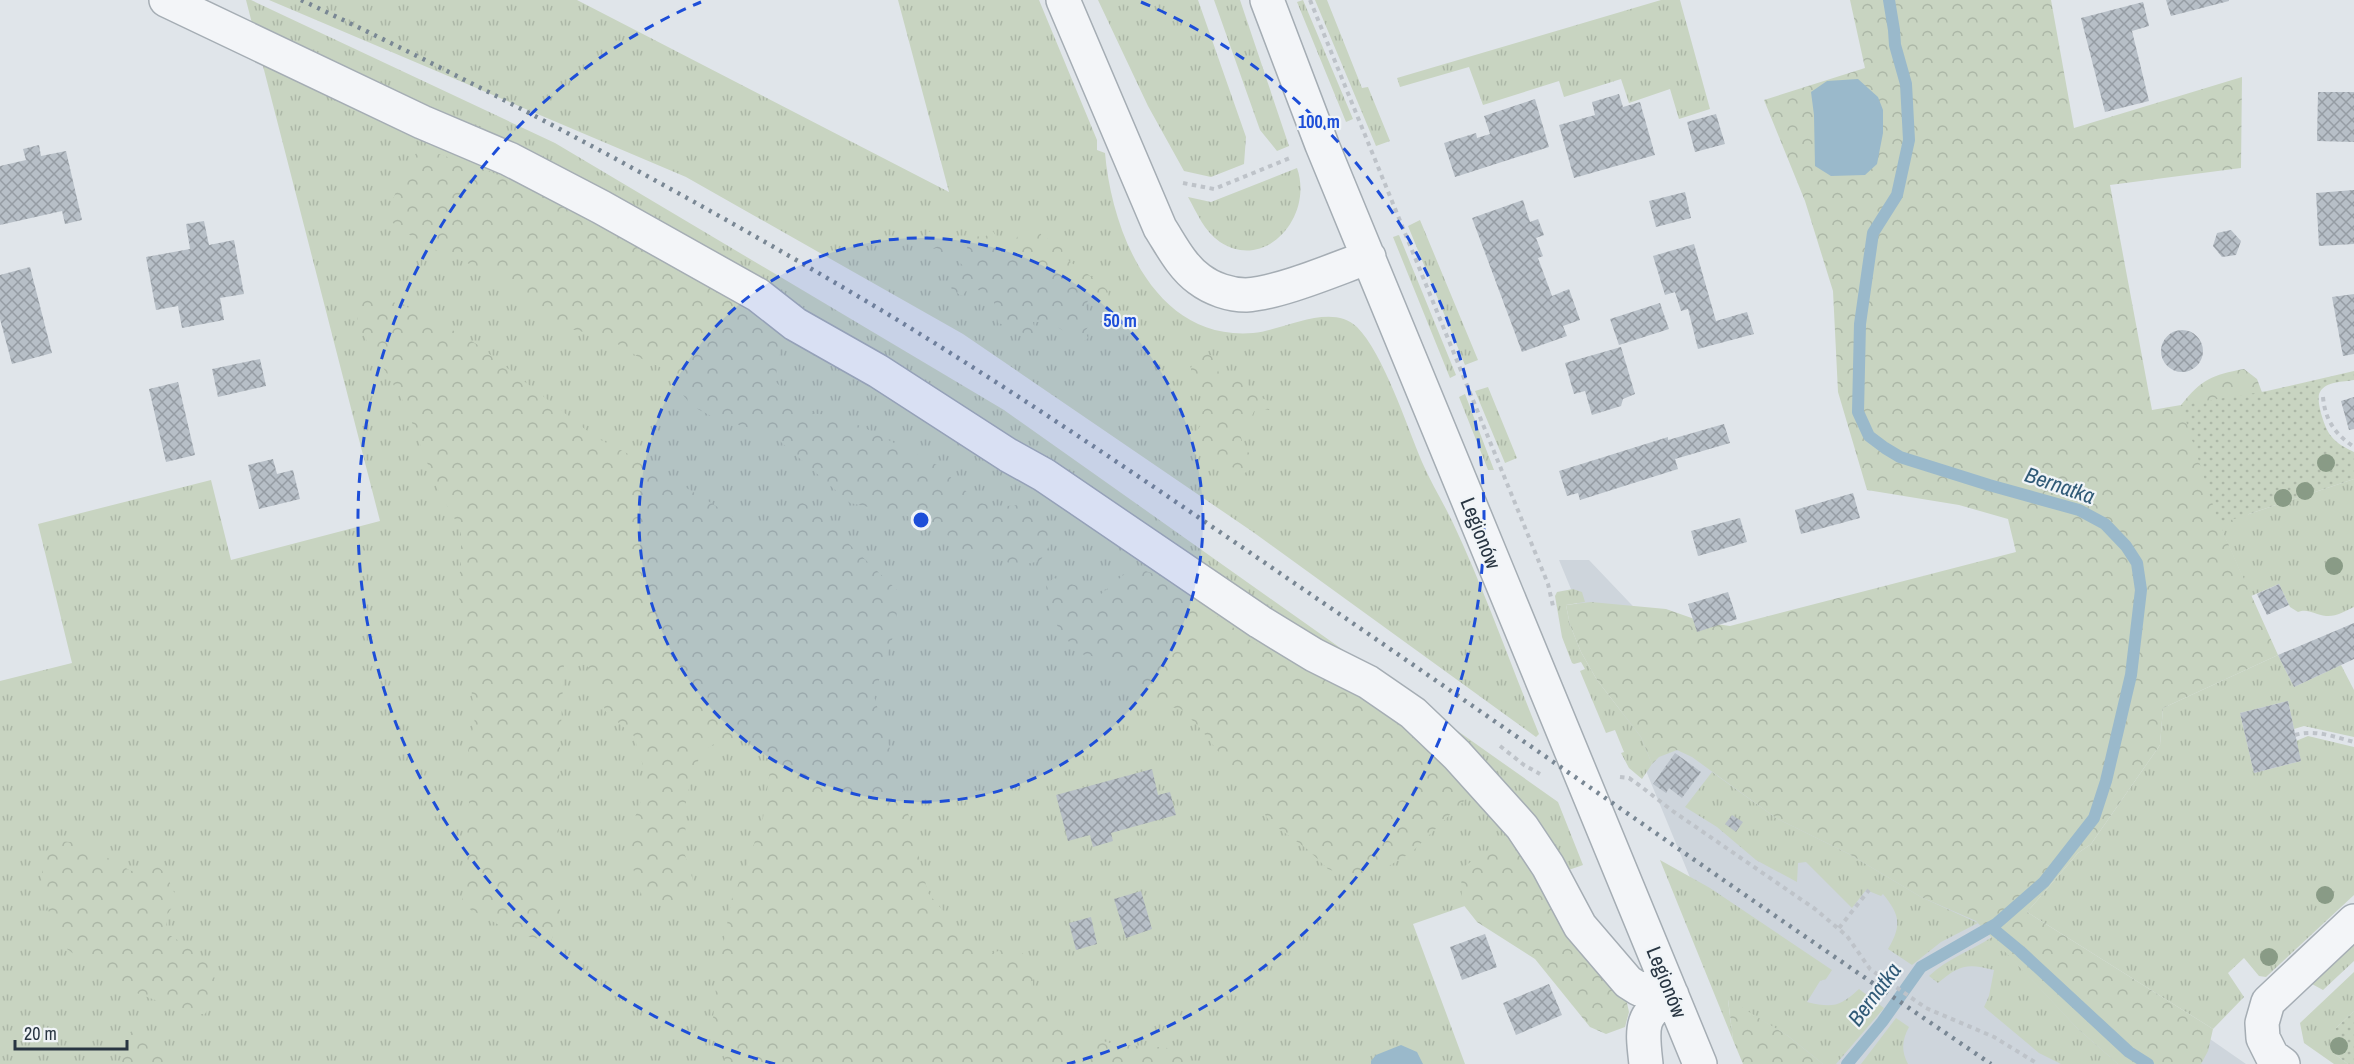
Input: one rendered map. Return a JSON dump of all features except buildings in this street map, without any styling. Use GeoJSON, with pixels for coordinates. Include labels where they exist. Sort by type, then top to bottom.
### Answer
{"type":"FeatureCollection","features":[{"type":"Feature","properties":{"kind":"street"},"geometry":{"type":"LineString","coordinates":[[166,0],[422,122],[509,159],[601,207],[758,295],[795,324],[878,371],[1008,455],[1044,475],[1260,622],[1314,655],[1368,682],[1413,713],[1522,827],[1548,867],[1580,926],[1629,982],[1639,989],[1670,991]]}},
{"type":"Feature","properties":{"kind":"street"},"geometry":{"type":"LineString","coordinates":[[1063,0],[1160,228],[1182,261],[1198,279],[1228,293],[1245,295],[1269,291],[1368,257]]}},
{"type":"Feature","properties":{"kind":"street","name":"Legionów"},"geometry":{"type":"LineString","coordinates":[[1267,0],[1322,145],[1698,1060]]}},
{"type":"Feature","properties":{"kind":"street"},"geometry":{"type":"LineString","coordinates":[[2283,1064],[2272,1056],[2263,1038],[2262,1023],[2268,1002],[2354,921]]}},
{"type":"Feature","properties":{"kind":"street"},"geometry":{"type":"LineString","coordinates":[[1646,1064],[1644,1030],[1647,1018],[1654,1006],[1670,991]]}},
{"type":"Feature","properties":{"kind":"path"},"geometry":{"type":"LineString","coordinates":[[1310,0],[1548,584],[1554,609]]}},
{"type":"Feature","properties":{"kind":"path"},"geometry":{"type":"LineString","coordinates":[[1183,183],[1214,189],[1362,128]]}},
{"type":"Feature","properties":{"kind":"path"},"geometry":{"type":"LineString","coordinates":[[2323,396],[2324,408],[2330,424],[2340,438],[2354,447]]}},
{"type":"Feature","properties":{"kind":"path"},"geometry":{"type":"LineString","coordinates":[[2295,735],[2305,732],[2354,742]]}},
{"type":"Feature","properties":{"kind":"path"},"geometry":{"type":"LineString","coordinates":[[1621,786],[1617,776],[1629,778],[1674,812],[1796,894],[1847,936],[1870,969],[1926,1008],[1994,1037],[2038,1064]]}},
{"type":"Feature","properties":{"kind":"path"},"geometry":{"type":"LineString","coordinates":[[1839,928],[1869,890]]}},
{"type":"Feature","properties":{"kind":"shaded area"},"geometry":{"type":"Polygon","coordinates":[[[1559,560],[1589,560],[1669,644],[2027,912],[2246,1064],[1767,1064],[1559,560]]]}},
{"type":"Feature","properties":{"kind":"green space"},"geometry":{"type":"Polygon","coordinates":[[[246,0],[251,0],[555,143],[1004,410],[1558,802],[1583,865],[1413,924],[1465,1064],[0,1064],[0,681],[72,663],[38,524],[211,480],[231,560],[380,521],[246,0]]]}},
{"type":"Feature","properties":{"kind":"green space"},"geometry":{"type":"Polygon","coordinates":[[[269,0],[577,0],[949,192],[898,0],[1039,0],[1097,140],[1097,150],[1105,153],[1109,184],[1117,216],[1129,247],[1145,276],[1165,301],[1190,320],[1219,331],[1253,333],[1321,317],[1334,317],[1346,320],[1357,327],[1367,339],[1385,372],[1422,462],[1465,549],[1539,734],[1536,737],[1253,532],[963,334],[686,177],[269,0]]]}},
{"type":"Feature","properties":{"kind":"green space"},"geometry":{"type":"Polygon","coordinates":[[[1098,0],[1198,0],[1246,137],[1244,164],[1211,177],[1184,171],[1148,106],[1098,0]]]}},
{"type":"Feature","properties":{"kind":"green space"},"geometry":{"type":"Polygon","coordinates":[[[1214,0],[1240,0],[1289,146],[1277,151],[1260,130],[1214,0]]]}},
{"type":"Feature","properties":{"kind":"green space"},"geometry":{"type":"Polygon","coordinates":[[[1303,0],[1353,119],[1346,122],[1297,2],[1303,0]]]}},
{"type":"Feature","properties":{"kind":"green space"},"geometry":{"type":"Polygon","coordinates":[[[1315,0],[1327,0],[1362,88],[1368,87],[1390,141],[1376,146],[1315,0]]]}},
{"type":"Feature","properties":{"kind":"green space"},"geometry":{"type":"Polygon","coordinates":[[[1661,0],[1680,0],[1710,109],[1679,119],[1670,89],[1629,103],[1621,79],[1564,97],[1559,81],[1483,105],[1469,67],[1400,87],[1397,78],[1661,0]]]}},
{"type":"Feature","properties":{"kind":"green space"},"geometry":{"type":"Polygon","coordinates":[[[1850,0],[2051,0],[2074,128],[2242,77],[2241,168],[2110,185],[2152,410],[2181,405],[2195,389],[2208,380],[2244,369],[2257,379],[2263,395],[2246,509],[2250,519],[2222,530],[2278,655],[2163,708],[2160,745],[2091,844],[2078,853],[2027,912],[2213,1029],[2208,1051],[2201,1064],[2118,1064],[2077,1028],[1976,921],[1921,897],[1849,854],[1776,818],[1692,757],[1677,750],[1659,757],[1652,764],[1641,737],[1597,680],[1581,652],[1570,625],[1566,605],[1591,602],[1666,609],[1703,622],[1730,626],[2016,552],[2008,519],[1959,505],[1867,490],[1838,392],[1833,291],[1805,201],[1764,100],[1865,68],[1850,0]]]}},
{"type":"Feature","properties":{"kind":"green space"},"geometry":{"type":"Polygon","coordinates":[[[420,149],[483,169],[544,195],[662,257],[768,322],[783,332],[775,381],[806,413],[832,415],[863,427],[937,465],[978,502],[996,507],[1018,505],[1056,528],[1051,543],[1040,561],[1017,566],[992,557],[966,552],[937,526],[901,514],[850,503],[773,435],[715,418],[692,406],[660,367],[611,340],[552,325],[525,298],[498,276],[424,245],[386,218],[406,165],[420,149]]]}},
{"type":"Feature","properties":{"kind":"green space"},"geometry":{"type":"Polygon","coordinates":[[[1297,168],[1300,186],[1299,204],[1292,220],[1282,234],[1269,244],[1254,250],[1237,249],[1214,238],[1201,221],[1188,197],[1211,202],[1297,168]]]}},
{"type":"Feature","properties":{"kind":"green space"},"geometry":{"type":"Polygon","coordinates":[[[1420,220],[1478,360],[1465,365],[1408,226],[1420,220]]]}},
{"type":"Feature","properties":{"kind":"green space"},"geometry":{"type":"Polygon","coordinates":[[[1037,227],[1044,240],[1050,238],[1057,245],[1063,246],[1062,256],[1108,291],[1109,299],[1101,301],[1093,294],[1085,305],[1088,312],[1096,317],[1085,331],[1088,338],[1082,343],[1050,322],[1033,322],[1039,330],[1039,336],[1030,340],[1020,330],[998,323],[993,297],[970,286],[962,296],[952,290],[950,283],[954,271],[967,270],[957,260],[943,257],[937,248],[933,249],[925,242],[928,232],[941,229],[943,238],[962,255],[967,249],[968,240],[974,235],[983,238],[993,231],[1000,240],[1012,244],[1021,232],[1037,227]]]}},
{"type":"Feature","properties":{"kind":"green space"},"geometry":{"type":"Polygon","coordinates":[[[1399,235],[1456,375],[1450,378],[1393,237],[1399,235]]]}},
{"type":"Feature","properties":{"kind":"green space"},"geometry":{"type":"Polygon","coordinates":[[[360,290],[423,313],[478,345],[595,437],[644,462],[734,517],[761,527],[784,507],[797,500],[821,512],[849,544],[899,592],[895,630],[874,696],[902,790],[928,893],[965,937],[986,955],[1011,947],[1034,960],[1032,1000],[1069,1031],[1110,1043],[1165,1047],[1191,1064],[726,1064],[713,1019],[717,977],[732,898],[746,867],[763,818],[771,763],[750,736],[719,741],[701,752],[686,798],[685,855],[696,890],[677,909],[642,896],[625,844],[648,782],[634,736],[606,712],[587,665],[564,663],[559,767],[561,818],[554,857],[555,883],[561,916],[551,941],[518,935],[462,905],[469,803],[466,761],[475,718],[458,587],[461,530],[436,486],[405,404],[357,324],[360,290]]]}},
{"type":"Feature","properties":{"kind":"green space"},"geometry":{"type":"Polygon","coordinates":[[[1206,353],[1213,357],[1220,376],[1226,378],[1244,376],[1252,393],[1272,403],[1269,410],[1256,407],[1251,418],[1238,423],[1243,446],[1259,465],[1241,475],[1233,467],[1224,473],[1217,458],[1204,443],[1199,445],[1195,443],[1193,437],[1200,426],[1207,427],[1208,425],[1202,421],[1199,411],[1204,411],[1202,402],[1206,399],[1191,392],[1189,386],[1193,384],[1191,367],[1206,353]]]}},
{"type":"Feature","properties":{"kind":"green space"},"geometry":{"type":"Polygon","coordinates":[[[2354,371],[2354,380],[2335,383],[2323,388],[2319,401],[2331,436],[2339,444],[2354,452],[2354,479],[2219,524],[2181,405],[2267,391],[2354,371]]]}},
{"type":"Feature","properties":{"kind":"green space"},"geometry":{"type":"Polygon","coordinates":[[[1488,387],[1517,458],[1505,463],[1475,391],[1488,387]]]}},
{"type":"Feature","properties":{"kind":"green space"},"geometry":{"type":"Polygon","coordinates":[[[1465,394],[1494,470],[1488,470],[1459,397],[1465,394]]]}},
{"type":"Feature","properties":{"kind":"green space"},"geometry":{"type":"Polygon","coordinates":[[[2354,479],[2354,607],[2330,616],[2305,611],[2298,612],[2290,607],[2279,584],[2251,596],[2219,524],[2354,479]]]}},
{"type":"Feature","properties":{"kind":"green space"},"geometry":{"type":"Polygon","coordinates":[[[1133,567],[1164,577],[1253,642],[1285,657],[1441,749],[1469,796],[1412,852],[1387,867],[1369,874],[1347,876],[1328,869],[1307,849],[1270,822],[1199,727],[1181,709],[1164,706],[1143,696],[1108,659],[1080,654],[1061,633],[1049,609],[1046,585],[1054,578],[1101,594],[1133,567]]]}},
{"type":"Feature","properties":{"kind":"green space"},"geometry":{"type":"Polygon","coordinates":[[[1573,589],[1582,592],[1585,602],[1566,605],[1570,625],[1581,652],[1597,680],[1641,737],[1652,764],[1642,779],[1629,768],[1621,753],[1624,752],[1615,730],[1606,733],[1580,671],[1585,669],[1581,662],[1572,663],[1562,637],[1555,596],[1557,592],[1573,589]]]}},
{"type":"Feature","properties":{"kind":"green space"},"geometry":{"type":"Polygon","coordinates":[[[2278,655],[2294,687],[2341,665],[2354,690],[2354,737],[2304,726],[2294,729],[2288,701],[2240,713],[2254,773],[2301,761],[2296,741],[2308,736],[2354,747],[2354,895],[2266,977],[2259,976],[2244,958],[2228,973],[2244,997],[2213,1029],[2027,912],[2078,853],[2091,844],[2160,745],[2163,708],[2278,655]]]}},
{"type":"Feature","properties":{"kind":"green space"},"geometry":{"type":"Polygon","coordinates":[[[1712,772],[1776,818],[1849,854],[1921,897],[1978,923],[1941,942],[1912,965],[1888,949],[1896,933],[1897,920],[1893,908],[1883,894],[1881,896],[1866,890],[1852,908],[1806,862],[1798,863],[1797,882],[1756,860],[1717,827],[1685,807],[1712,772]]]}},
{"type":"Feature","properties":{"kind":"green space"},"geometry":{"type":"Polygon","coordinates":[[[59,841],[81,843],[131,871],[155,864],[166,874],[177,899],[167,915],[166,933],[198,954],[211,969],[214,977],[215,994],[205,1014],[192,1014],[126,989],[67,949],[53,928],[42,885],[42,855],[59,841]]]}},
{"type":"Feature","properties":{"kind":"green space"},"geometry":{"type":"Polygon","coordinates":[[[1497,851],[1528,855],[1620,971],[1629,1012],[1625,1027],[1606,1034],[1590,1027],[1535,959],[1477,922],[1462,903],[1461,869],[1473,860],[1497,851]]]}},
{"type":"Feature","properties":{"kind":"green space"},"geometry":{"type":"Polygon","coordinates":[[[1660,860],[1710,888],[1832,970],[1826,979],[1820,981],[1807,1002],[1823,1005],[1841,1003],[1859,989],[1884,1008],[1836,1064],[1823,1064],[1788,1036],[1728,1000],[1733,1040],[1660,860]]]}},
{"type":"Feature","properties":{"kind":"green space"},"geometry":{"type":"Polygon","coordinates":[[[1992,937],[2077,1028],[2118,1064],[2061,1064],[2039,1053],[1984,1007],[1989,996],[1994,970],[1964,967],[1952,972],[1938,983],[1929,976],[1944,964],[1992,937]]]}},
{"type":"Feature","properties":{"kind":"green space"},"geometry":{"type":"Polygon","coordinates":[[[2354,943],[2354,961],[2323,990],[2312,984],[2354,943]]]}},
{"type":"Feature","properties":{"kind":"green space"},"geometry":{"type":"Polygon","coordinates":[[[2354,972],[2354,1011],[2336,1028],[2336,1055],[2348,1064],[2334,1064],[2304,1043],[2300,1023],[2354,972]]]}},
{"type":"Feature","properties":{"kind":"green space"},"geometry":{"type":"Polygon","coordinates":[[[1728,999],[1788,1036],[1823,1064],[1743,1064],[1733,1040],[1728,999]]]}},
{"type":"Feature","properties":{"kind":"green space"},"geometry":{"type":"Polygon","coordinates":[[[2354,1011],[2354,1064],[2348,1064],[2336,1055],[2336,1028],[2354,1011]]]}},
{"type":"Feature","properties":{"kind":"green space"},"geometry":{"type":"Polygon","coordinates":[[[1896,1018],[1909,1027],[1903,1045],[1908,1064],[1861,1064],[1896,1018]]]}},
{"type":"Feature","properties":{"kind":"green space"},"geometry":{"type":"Polygon","coordinates":[[[134,1029],[159,1041],[164,1064],[122,1064],[119,1042],[134,1029]]]}},
{"type":"Feature","properties":{"kind":"water"},"geometry":{"type":"Polygon","coordinates":[[[1858,79],[1878,97],[1883,110],[1883,133],[1877,164],[1865,175],[1831,176],[1815,166],[1811,92],[1827,81],[1858,79]]]}},
{"type":"Feature","properties":{"kind":"water"},"geometry":{"type":"Polygon","coordinates":[[[1401,1045],[1417,1052],[1423,1064],[1371,1064],[1376,1055],[1401,1045]]]}},
{"type":"Feature","properties":{"kind":"waterway","name":"Bernatka"},"geometry":{"type":"LineString","coordinates":[[1847,1064],[1882,1022],[1921,967],[1996,924],[2044,882],[2094,818],[2106,781],[2131,675],[2141,590],[2137,563],[2126,546],[2105,524],[2079,510],[1900,457],[1869,436],[1858,412],[1860,324],[1873,233],[1897,195],[1909,140],[1906,84],[1895,45],[1889,0]]}},
{"type":"Feature","properties":{"kind":"waterway"},"geometry":{"type":"LineString","coordinates":[[1991,927],[2129,1052],[2148,1064]]}},
{"type":"Feature","properties":{"kind":"railway"},"geometry":{"type":"LineString","coordinates":[[301,0],[524,110],[597,149],[743,229],[944,349],[1226,536],[1991,1064]]}}]}
